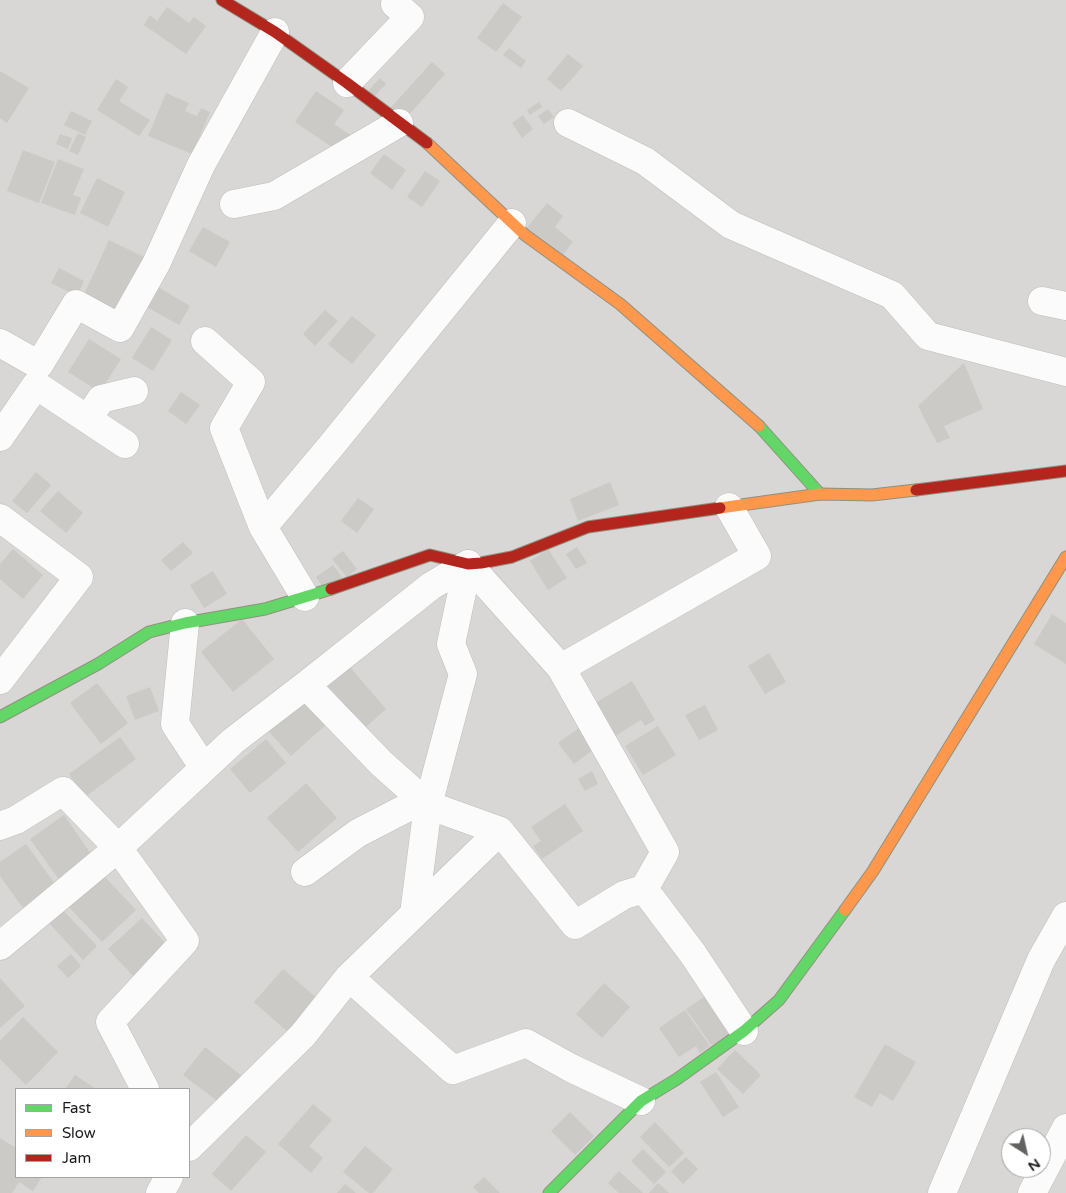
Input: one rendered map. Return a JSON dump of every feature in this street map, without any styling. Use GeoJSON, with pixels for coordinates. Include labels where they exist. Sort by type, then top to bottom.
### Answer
{"type":"FeatureCollection","features":[{"type":"Feature","properties":{"kind":"street"},"geometry":{"type":"LineString","coordinates":[[222,0],[275,32],[429,145],[525,235],[627,310],[760,428],[820,494]]}},
{"type":"Feature","properties":{"kind":"street"},"geometry":{"type":"LineString","coordinates":[[347,83],[410,17],[395,4]]}},
{"type":"Feature","properties":{"kind":"street"},"geometry":{"type":"LineString","coordinates":[[0,437],[38,375],[76,304],[120,328],[156,264],[201,165],[275,32]]}},
{"type":"Feature","properties":{"kind":"street"},"geometry":{"type":"LineString","coordinates":[[234,204],[274,196],[399,123]]}},
{"type":"Feature","properties":{"kind":"street"},"geometry":{"type":"LineString","coordinates":[[568,123],[645,162],[732,224],[892,296],[928,336],[1066,372]]}},
{"type":"Feature","properties":{"kind":"street"},"geometry":{"type":"LineString","coordinates":[[263,527],[512,222]]}},
{"type":"Feature","properties":{"kind":"street"},"geometry":{"type":"LineString","coordinates":[[205,341],[251,382],[224,428],[263,527],[305,597]]}},
{"type":"Feature","properties":{"kind":"street"},"geometry":{"type":"LineString","coordinates":[[0,342],[88,419],[125,444]]}},
{"type":"Feature","properties":{"kind":"street"},"geometry":{"type":"LineString","coordinates":[[88,419],[101,399],[134,391]]}},
{"type":"Feature","properties":{"kind":"street"},"geometry":{"type":"LineString","coordinates":[[0,946],[118,848],[233,741],[431,586],[468,564],[512,557],[588,527],[820,494],[872,495],[1066,471]]}},
{"type":"Feature","properties":{"kind":"street"},"geometry":{"type":"LineString","coordinates":[[561,668],[757,556],[729,507]]}},
{"type":"Feature","properties":{"kind":"street"},"geometry":{"type":"LineString","coordinates":[[0,518],[79,577],[0,680]]}},
{"type":"Feature","properties":{"kind":"street"},"geometry":{"type":"LineString","coordinates":[[0,717],[98,664],[149,632],[185,623],[265,609],[430,555],[468,564],[561,668],[665,852],[644,889],[624,895],[575,925],[500,830],[425,802],[381,763],[306,685]]}},
{"type":"Feature","properties":{"kind":"street"},"geometry":{"type":"LineString","coordinates":[[549,1193],[642,1101],[677,1079],[744,1031],[779,1000],[873,871],[1066,557]]}},
{"type":"Feature","properties":{"kind":"street"},"geometry":{"type":"LineString","coordinates":[[414,914],[425,802],[463,674],[451,644],[468,564]]}},
{"type":"Feature","properties":{"kind":"street"},"geometry":{"type":"LineString","coordinates":[[185,623],[175,724],[204,768]]}},
{"type":"Feature","properties":{"kind":"street"},"geometry":{"type":"LineString","coordinates":[[0,826],[16,820],[63,791],[118,848],[185,941],[110,1022],[144,1088]]}},
{"type":"Feature","properties":{"kind":"street"},"geometry":{"type":"LineString","coordinates":[[305,872],[358,833],[425,802]]}},
{"type":"Feature","properties":{"kind":"street"},"geometry":{"type":"LineString","coordinates":[[190,1146],[303,1035],[349,977],[500,830]]}},
{"type":"Feature","properties":{"kind":"street"},"geometry":{"type":"LineString","coordinates":[[644,889],[693,954],[744,1031]]}},
{"type":"Feature","properties":{"kind":"street"},"geometry":{"type":"LineString","coordinates":[[942,1193],[1041,960],[1066,916]]}},
{"type":"Feature","properties":{"kind":"street"},"geometry":{"type":"LineString","coordinates":[[349,977],[453,1070],[526,1043],[571,1068],[642,1101]]}},
{"type":"Feature","properties":{"kind":"street"},"geometry":{"type":"LineString","coordinates":[[1032,1193],[1066,1128]]}},
{"type":"Feature","properties":{"kind":"street"},"geometry":{"type":"LineString","coordinates":[[160,1193],[168,1178]]}},
{"type":"Feature","properties":{"kind":"shaded area"},"geometry":{"type":"Polygon","coordinates":[[[0,0],[1066,0],[1066,1193],[0,1193],[0,0]]]}},
{"type":"Feature","properties":{"kind":"building"},"geometry":{"type":"Polygon","coordinates":[[[503,3],[522,17],[496,52],[477,38],[503,3]]]}},
{"type":"Feature","properties":{"kind":"building"},"geometry":{"type":"Polygon","coordinates":[[[167,7],[189,23],[194,17],[206,26],[186,54],[144,25],[150,15],[157,21],[167,7]]]}},
{"type":"Feature","properties":{"kind":"building"},"geometry":{"type":"Polygon","coordinates":[[[509,48],[526,61],[521,68],[503,55],[509,48]]]}},
{"type":"Feature","properties":{"kind":"building"},"geometry":{"type":"Polygon","coordinates":[[[568,54],[583,66],[561,91],[547,79],[568,54]]]}},
{"type":"Feature","properties":{"kind":"building"},"geometry":{"type":"Polygon","coordinates":[[[432,62],[445,74],[399,126],[385,114],[432,62]]]}},
{"type":"Feature","properties":{"kind":"building"},"geometry":{"type":"Polygon","coordinates":[[[0,71],[29,88],[7,123],[0,118],[0,71]]]}},
{"type":"Feature","properties":{"kind":"building"},"geometry":{"type":"Polygon","coordinates":[[[380,78],[386,84],[369,102],[363,97],[380,78]]]}},
{"type":"Feature","properties":{"kind":"building"},"geometry":{"type":"Polygon","coordinates":[[[116,79],[128,87],[119,101],[150,120],[139,136],[97,110],[116,79]]]}},
{"type":"Feature","properties":{"kind":"building"},"geometry":{"type":"Polygon","coordinates":[[[316,91],[344,110],[334,124],[353,137],[342,154],[295,122],[316,91]]]}},
{"type":"Feature","properties":{"kind":"building"},"geometry":{"type":"Polygon","coordinates":[[[166,93],[189,103],[185,111],[197,116],[201,108],[210,112],[192,154],[148,136],[166,93]]]}},
{"type":"Feature","properties":{"kind":"building"},"geometry":{"type":"Polygon","coordinates":[[[539,102],[542,107],[530,115],[527,110],[539,102]]]}},
{"type":"Feature","properties":{"kind":"building"},"geometry":{"type":"Polygon","coordinates":[[[548,109],[554,117],[544,124],[538,116],[548,109]]]}},
{"type":"Feature","properties":{"kind":"building"},"geometry":{"type":"Polygon","coordinates":[[[71,111],[92,121],[85,135],[64,125],[71,111]]]}},
{"type":"Feature","properties":{"kind":"building"},"geometry":{"type":"Polygon","coordinates":[[[523,115],[533,129],[522,138],[512,123],[523,115]]]}},
{"type":"Feature","properties":{"kind":"building"},"geometry":{"type":"Polygon","coordinates":[[[78,133],[86,137],[78,155],[69,151],[78,133]]]}},
{"type":"Feature","properties":{"kind":"building"},"geometry":{"type":"Polygon","coordinates":[[[60,134],[72,138],[68,149],[56,144],[60,134]]]}},
{"type":"Feature","properties":{"kind":"building"},"geometry":{"type":"Polygon","coordinates":[[[23,150],[55,162],[39,203],[7,191],[23,150]]]}},
{"type":"Feature","properties":{"kind":"building"},"geometry":{"type":"Polygon","coordinates":[[[384,154],[406,170],[392,190],[370,173],[384,154]]]}},
{"type":"Feature","properties":{"kind":"building"},"geometry":{"type":"Polygon","coordinates":[[[58,159],[84,169],[73,195],[81,198],[75,215],[41,203],[58,159]]]}},
{"type":"Feature","properties":{"kind":"building"},"geometry":{"type":"Polygon","coordinates":[[[425,171],[440,181],[422,207],[407,197],[425,171]]]}},
{"type":"Feature","properties":{"kind":"building"},"geometry":{"type":"Polygon","coordinates":[[[97,178],[125,192],[108,227],[80,213],[97,178]]]}},
{"type":"Feature","properties":{"kind":"building"},"geometry":{"type":"Polygon","coordinates":[[[547,203],[563,216],[555,227],[573,242],[557,262],[522,234],[547,203]]]}},
{"type":"Feature","properties":{"kind":"building"},"geometry":{"type":"Polygon","coordinates":[[[203,227],[230,242],[216,267],[189,251],[203,227]]]}},
{"type":"Feature","properties":{"kind":"building"},"geometry":{"type":"Polygon","coordinates":[[[109,240],[144,257],[116,316],[81,301],[109,240]]]}},
{"type":"Feature","properties":{"kind":"building"},"geometry":{"type":"Polygon","coordinates":[[[59,268],[84,281],[77,296],[51,283],[59,268]]]}},
{"type":"Feature","properties":{"kind":"building"},"geometry":{"type":"Polygon","coordinates":[[[148,281],[190,306],[179,325],[136,301],[148,281]]]}},
{"type":"Feature","properties":{"kind":"building"},"geometry":{"type":"Polygon","coordinates":[[[325,310],[338,321],[315,346],[303,334],[325,310]]]}},
{"type":"Feature","properties":{"kind":"building"},"geometry":{"type":"Polygon","coordinates":[[[352,316],[376,335],[352,364],[328,344],[352,316]]]}},
{"type":"Feature","properties":{"kind":"building"},"geometry":{"type":"Polygon","coordinates":[[[151,327],[172,340],[153,371],[132,358],[151,327]]]}},
{"type":"Feature","properties":{"kind":"building"},"geometry":{"type":"Polygon","coordinates":[[[89,339],[121,359],[100,392],[68,372],[89,339]]]}},
{"type":"Feature","properties":{"kind":"building"},"geometry":{"type":"Polygon","coordinates":[[[964,363],[983,409],[944,426],[950,438],[937,443],[918,406],[964,363]]]}},
{"type":"Feature","properties":{"kind":"building"},"geometry":{"type":"Polygon","coordinates":[[[181,392],[200,405],[186,424],[168,411],[181,392]]]}},
{"type":"Feature","properties":{"kind":"building"},"geometry":{"type":"Polygon","coordinates":[[[36,472],[51,485],[27,513],[12,501],[36,472]]]}},
{"type":"Feature","properties":{"kind":"building"},"geometry":{"type":"Polygon","coordinates":[[[610,482],[619,505],[578,521],[570,499],[610,482]]]}},
{"type":"Feature","properties":{"kind":"building"},"geometry":{"type":"Polygon","coordinates":[[[58,491],[83,513],[66,533],[40,511],[58,491]]]}},
{"type":"Feature","properties":{"kind":"building"},"geometry":{"type":"Polygon","coordinates":[[[358,498],[374,509],[357,533],[341,521],[358,498]]]}},
{"type":"Feature","properties":{"kind":"building"},"geometry":{"type":"Polygon","coordinates":[[[183,542],[193,553],[171,571],[161,560],[183,542]]]}},
{"type":"Feature","properties":{"kind":"building"},"geometry":{"type":"Polygon","coordinates":[[[577,547],[587,563],[576,569],[566,554],[577,547]]]}},
{"type":"Feature","properties":{"kind":"building"},"geometry":{"type":"Polygon","coordinates":[[[13,549],[43,575],[23,599],[0,579],[0,564],[13,549]]]}},
{"type":"Feature","properties":{"kind":"building"},"geometry":{"type":"Polygon","coordinates":[[[548,549],[567,578],[548,590],[530,561],[548,549]]]}},
{"type":"Feature","properties":{"kind":"building"},"geometry":{"type":"Polygon","coordinates":[[[343,551],[357,569],[347,577],[332,559],[343,551]]]}},
{"type":"Feature","properties":{"kind":"building"},"geometry":{"type":"Polygon","coordinates":[[[333,565],[342,577],[324,589],[316,577],[333,565]]]}},
{"type":"Feature","properties":{"kind":"building"},"geometry":{"type":"Polygon","coordinates":[[[213,571],[227,594],[204,608],[190,585],[213,571]]]}},
{"type":"Feature","properties":{"kind":"building"},"geometry":{"type":"Polygon","coordinates":[[[1052,614],[1066,623],[1066,664],[1034,644],[1052,614]]]}},
{"type":"Feature","properties":{"kind":"building"},"geometry":{"type":"Polygon","coordinates":[[[242,619],[274,659],[233,692],[201,652],[242,619]]]}},
{"type":"Feature","properties":{"kind":"building"},"geometry":{"type":"Polygon","coordinates":[[[769,653],[786,682],[765,694],[748,666],[769,653]]]}},
{"type":"Feature","properties":{"kind":"building"},"geometry":{"type":"Polygon","coordinates":[[[349,666],[386,709],[365,728],[327,685],[349,666]]]}},
{"type":"Feature","properties":{"kind":"building"},"geometry":{"type":"Polygon","coordinates":[[[632,681],[655,720],[645,726],[641,720],[615,736],[595,703],[632,681]]]}},
{"type":"Feature","properties":{"kind":"building"},"geometry":{"type":"Polygon","coordinates":[[[97,683],[128,723],[101,744],[70,703],[97,683]]]}},
{"type":"Feature","properties":{"kind":"building"},"geometry":{"type":"Polygon","coordinates":[[[150,687],[159,711],[135,720],[126,696],[150,687]]]}},
{"type":"Feature","properties":{"kind":"building"},"geometry":{"type":"Polygon","coordinates":[[[309,696],[331,720],[291,756],[269,732],[309,696]]]}},
{"type":"Feature","properties":{"kind":"building"},"geometry":{"type":"Polygon","coordinates":[[[705,705],[718,730],[699,740],[685,715],[705,705]]]}},
{"type":"Feature","properties":{"kind":"building"},"geometry":{"type":"Polygon","coordinates":[[[583,725],[598,746],[574,764],[558,743],[583,725]]]}},
{"type":"Feature","properties":{"kind":"building"},"geometry":{"type":"Polygon","coordinates":[[[658,726],[676,755],[643,775],[625,746],[658,726]]]}},
{"type":"Feature","properties":{"kind":"building"},"geometry":{"type":"Polygon","coordinates":[[[120,737],[136,759],[85,797],[69,774],[120,737]]]}},
{"type":"Feature","properties":{"kind":"building"},"geometry":{"type":"Polygon","coordinates":[[[266,739],[286,763],[250,793],[230,769],[266,739]]]}},
{"type":"Feature","properties":{"kind":"building"},"geometry":{"type":"Polygon","coordinates":[[[592,771],[598,784],[585,791],[578,779],[592,771]]]}},
{"type":"Feature","properties":{"kind":"building"},"geometry":{"type":"Polygon","coordinates":[[[306,783],[337,818],[298,852],[267,818],[306,783]]]}},
{"type":"Feature","properties":{"kind":"building"},"geometry":{"type":"Polygon","coordinates":[[[565,804],[583,831],[542,859],[533,846],[541,841],[531,827],[565,804]]]}},
{"type":"Feature","properties":{"kind":"building"},"geometry":{"type":"Polygon","coordinates":[[[64,815],[93,857],[60,881],[30,839],[64,815]]]}},
{"type":"Feature","properties":{"kind":"building"},"geometry":{"type":"Polygon","coordinates":[[[26,844],[58,888],[26,912],[0,876],[0,862],[26,844]]]}},
{"type":"Feature","properties":{"kind":"building"},"geometry":{"type":"Polygon","coordinates":[[[103,875],[136,910],[102,942],[69,907],[103,875]]]}},
{"type":"Feature","properties":{"kind":"building"},"geometry":{"type":"Polygon","coordinates":[[[62,909],[97,946],[83,960],[48,922],[62,909]]]}},
{"type":"Feature","properties":{"kind":"building"},"geometry":{"type":"Polygon","coordinates":[[[142,918],[168,946],[134,977],[108,949],[142,918]]]}},
{"type":"Feature","properties":{"kind":"building"},"geometry":{"type":"Polygon","coordinates":[[[71,954],[81,966],[68,978],[57,966],[71,954]]]}},
{"type":"Feature","properties":{"kind":"building"},"geometry":{"type":"Polygon","coordinates":[[[283,969],[320,1001],[290,1034],[254,1002],[283,969]]]}},
{"type":"Feature","properties":{"kind":"building"},"geometry":{"type":"Polygon","coordinates":[[[0,978],[25,1006],[0,1028],[0,978]]]}},
{"type":"Feature","properties":{"kind":"building"},"geometry":{"type":"Polygon","coordinates":[[[604,983],[630,1007],[602,1038],[576,1014],[604,983]]]}},
{"type":"Feature","properties":{"kind":"building"},"geometry":{"type":"Polygon","coordinates":[[[707,995],[733,1032],[712,1046],[686,1009],[707,995]]]}},
{"type":"Feature","properties":{"kind":"building"},"geometry":{"type":"Polygon","coordinates":[[[685,1010],[710,1046],[700,1053],[696,1046],[679,1057],[659,1028],[685,1010]]]}},
{"type":"Feature","properties":{"kind":"building"},"geometry":{"type":"Polygon","coordinates":[[[23,1017],[58,1052],[26,1085],[0,1059],[0,1041],[23,1017]]]}},
{"type":"Feature","properties":{"kind":"building"},"geometry":{"type":"Polygon","coordinates":[[[885,1044],[916,1062],[893,1101],[880,1093],[872,1107],[854,1097],[885,1044]]]}},
{"type":"Feature","properties":{"kind":"building"},"geometry":{"type":"Polygon","coordinates":[[[205,1047],[242,1076],[220,1103],[183,1075],[205,1047]]]}},
{"type":"Feature","properties":{"kind":"building"},"geometry":{"type":"Polygon","coordinates":[[[735,1050],[761,1075],[743,1094],[717,1069],[735,1050]]]}},
{"type":"Feature","properties":{"kind":"building"},"geometry":{"type":"Polygon","coordinates":[[[716,1072],[739,1107],[723,1117],[700,1082],[716,1072]]]}},
{"type":"Feature","properties":{"kind":"building"},"geometry":{"type":"Polygon","coordinates":[[[75,1075],[94,1088],[66,1088],[75,1075]]]}},
{"type":"Feature","properties":{"kind":"building"},"geometry":{"type":"Polygon","coordinates":[[[313,1104],[332,1120],[309,1146],[323,1158],[311,1173],[278,1144],[313,1104]]]}},
{"type":"Feature","properties":{"kind":"building"},"geometry":{"type":"Polygon","coordinates":[[[570,1112],[594,1136],[575,1155],[551,1131],[570,1112]]]}},
{"type":"Feature","properties":{"kind":"building"},"geometry":{"type":"Polygon","coordinates":[[[655,1122],[684,1153],[669,1167],[640,1137],[655,1122]]]}},
{"type":"Feature","properties":{"kind":"building"},"geometry":{"type":"Polygon","coordinates":[[[246,1135],[266,1152],[231,1191],[212,1174],[246,1135]]]}},
{"type":"Feature","properties":{"kind":"building"},"geometry":{"type":"Polygon","coordinates":[[[0,1138],[15,1147],[15,1178],[41,1178],[33,1191],[19,1182],[12,1193],[0,1193],[0,1138]]]}},
{"type":"Feature","properties":{"kind":"building"},"geometry":{"type":"Polygon","coordinates":[[[365,1146],[393,1169],[373,1193],[369,1193],[343,1172],[365,1146]]]}},
{"type":"Feature","properties":{"kind":"building"},"geometry":{"type":"Polygon","coordinates":[[[643,1149],[666,1172],[654,1184],[631,1161],[643,1149]]]}},
{"type":"Feature","properties":{"kind":"building"},"geometry":{"type":"Polygon","coordinates":[[[686,1157],[698,1169],[683,1184],[671,1171],[686,1157]]]}},
{"type":"Feature","properties":{"kind":"building"},"geometry":{"type":"Polygon","coordinates":[[[619,1171],[643,1193],[619,1193],[608,1183],[619,1171]]]}},
{"type":"Feature","properties":{"kind":"building"},"geometry":{"type":"Polygon","coordinates":[[[484,1177],[500,1193],[479,1193],[473,1187],[484,1177]]]}},
{"type":"Feature","properties":{"kind":"building"},"geometry":{"type":"Polygon","coordinates":[[[658,1183],[669,1193],[649,1193],[658,1183]]]}},
{"type":"Feature","properties":{"kind":"building"},"geometry":{"type":"Polygon","coordinates":[[[345,1184],[356,1193],[337,1193],[345,1184]]]}},
{"type":"Feature","properties":{"kind":"traffic: fast"},"geometry":{"type":"LineString","coordinates":[[759,426],[820,494]]}},
{"type":"Feature","properties":{"kind":"traffic: fast"},"geometry":{"type":"LineString","coordinates":[[0,717],[98,664],[149,632],[185,623],[265,609],[331,589]]}},
{"type":"Feature","properties":{"kind":"traffic: fast"},"geometry":{"type":"LineString","coordinates":[[549,1193],[641,1101],[677,1079],[744,1031],[779,1000],[845,910]]}},
{"type":"Feature","properties":{"kind":"traffic: slow"},"geometry":{"type":"LineString","coordinates":[[427,143],[525,235],[620,304],[759,426]]}},
{"type":"Feature","properties":{"kind":"traffic: slow"},"geometry":{"type":"LineString","coordinates":[[720,508],[820,494],[872,495],[916,490]]}},
{"type":"Feature","properties":{"kind":"traffic: slow"},"geometry":{"type":"LineString","coordinates":[[845,910],[873,871],[1066,557]]}},
{"type":"Feature","properties":{"kind":"traffic: jam"},"geometry":{"type":"LineString","coordinates":[[222,0],[275,32],[427,143]]}},
{"type":"Feature","properties":{"kind":"traffic: jam"},"geometry":{"type":"LineString","coordinates":[[916,490],[1066,471]]}},
{"type":"Feature","properties":{"kind":"traffic: jam"},"geometry":{"type":"LineString","coordinates":[[331,589],[430,555],[468,564],[481,563],[512,557],[588,527],[720,508]]}}]}
